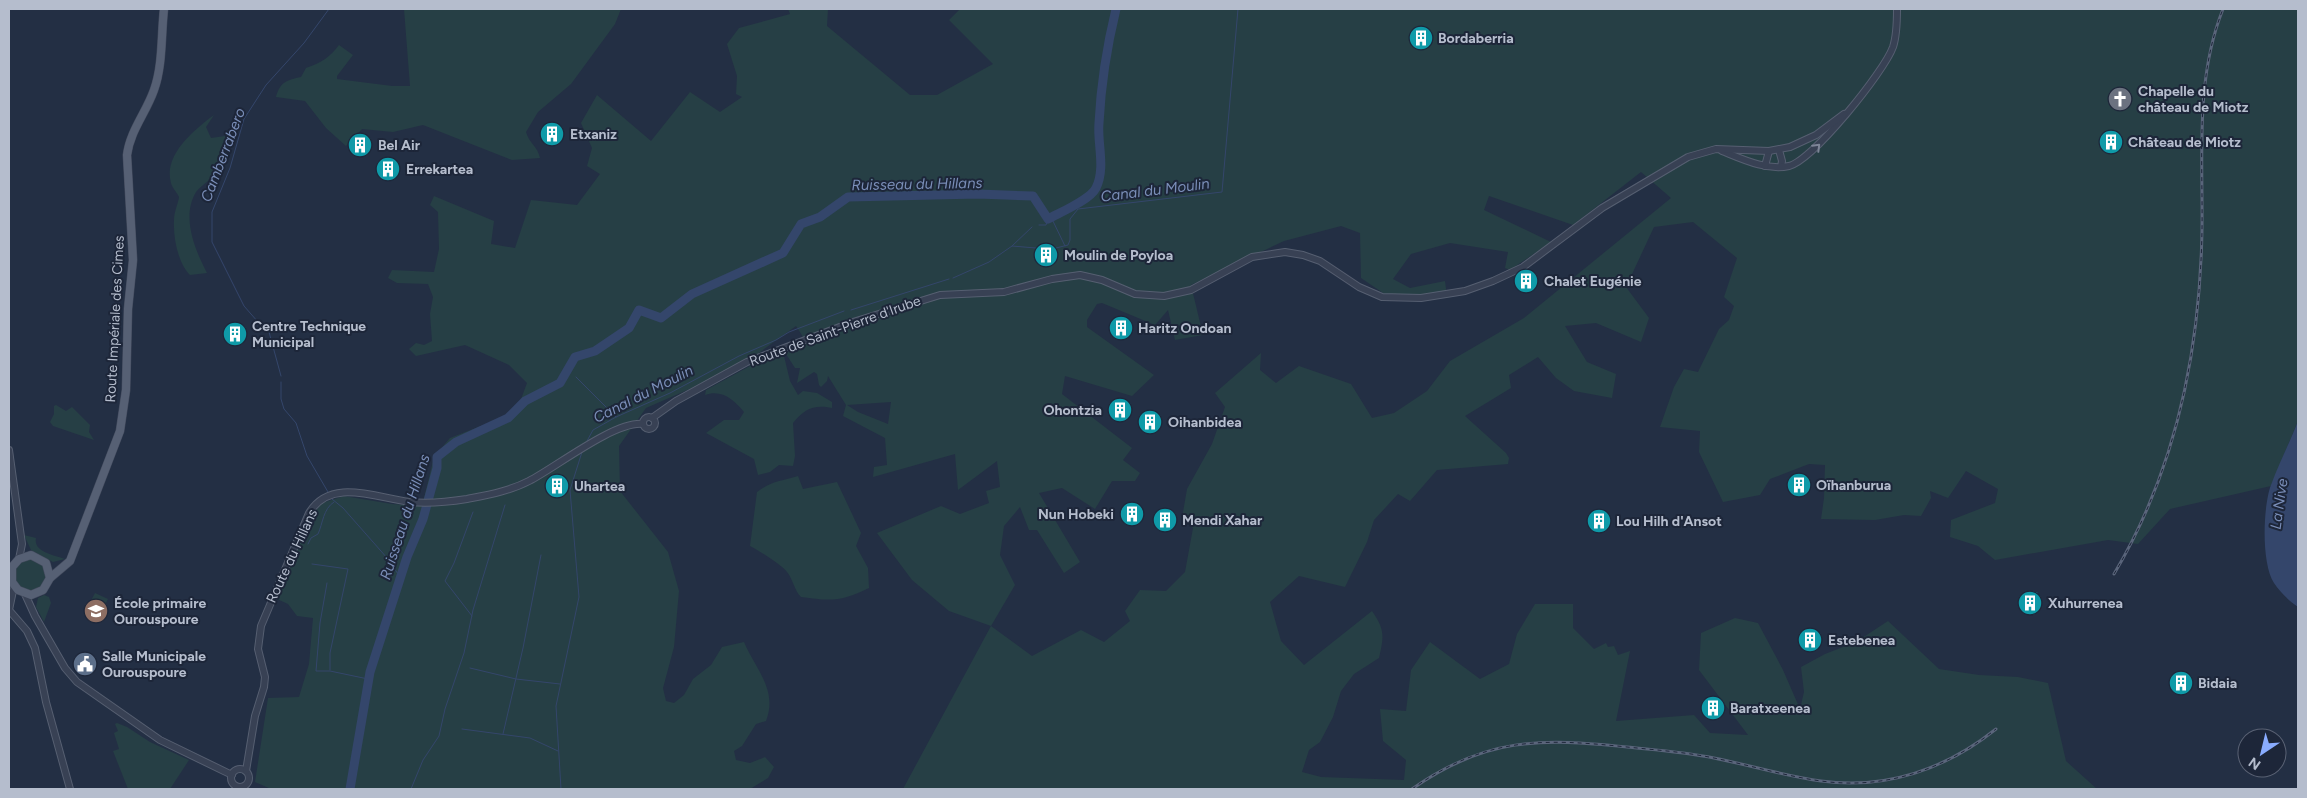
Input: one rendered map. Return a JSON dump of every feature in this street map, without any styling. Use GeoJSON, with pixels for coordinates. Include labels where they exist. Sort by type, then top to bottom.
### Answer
{"type":"FeatureCollection","features":[{"type":"Feature","properties":{"kind":"main road","name":"Route Impériale des Cimes"},"geometry":{"type":"LineString","coordinates":[[50,578],[70,561],[76,548],[113,452],[122,420],[126,390],[128,309],[133,260],[127,155],[130,138],[158,80],[164,9]]}},
{"type":"Feature","properties":{"kind":"main road"},"geometry":{"type":"LineString","coordinates":[[46,563],[50,578],[46,586],[36,594],[24,594],[11,581],[10,569],[19,559],[31,556],[46,563],[64,565]]}},
{"type":"Feature","properties":{"kind":"street","name":"Route de Saint-Pierre d'Irube"},"geometry":{"type":"LineString","coordinates":[[1716,149],[1765,166],[1781,168],[1798,164],[1805,159],[1824,140],[1885,64],[1893,46],[1897,24],[1897,9]]}},
{"type":"Feature","properties":{"kind":"street","name":"Route de Saint-Pierre d'Irube"},"geometry":{"type":"LineString","coordinates":[[582,449],[623,428],[643,424],[647,429],[653,428],[655,424],[652,418],[658,412],[747,362],[853,322],[940,295],[1004,292],[1052,279],[1080,275],[1102,280],[1135,294],[1164,296],[1191,290],[1252,257],[1284,252],[1303,255],[1320,261],[1359,287],[1382,297],[1426,298],[1465,291],[1524,267],[1602,208],[1680,161],[1716,149],[1779,150],[1816,135],[1844,114]]}},
{"type":"Feature","properties":{"kind":"street"},"geometry":{"type":"LineString","coordinates":[[1779,150],[1782,161],[1781,168]]}},
{"type":"Feature","properties":{"kind":"street"},"geometry":{"type":"LineString","coordinates":[[1765,166],[1769,151]]}},
{"type":"Feature","properties":{"kind":"street","name":"Route du Hillans"},"geometry":{"type":"LineString","coordinates":[[247,769],[253,729],[265,677],[258,649],[261,626],[309,513],[316,503],[330,495],[350,492],[422,502],[468,499],[511,489],[528,482],[582,449]]}},
{"type":"Feature","properties":{"kind":"street"},"geometry":{"type":"LineString","coordinates":[[9,450],[22,544],[19,559]]}},
{"type":"Feature","properties":{"kind":"street"},"geometry":{"type":"LineString","coordinates":[[22,544],[31,556]]}},
{"type":"Feature","properties":{"kind":"street"},"geometry":{"type":"LineString","coordinates":[[11,581],[11,600],[9,605],[12,615],[27,631],[35,648],[46,702],[70,789]]}},
{"type":"Feature","properties":{"kind":"street"},"geometry":{"type":"LineString","coordinates":[[11,600],[24,594],[32,605],[35,616],[65,668],[78,682],[160,740],[232,774]]}},
{"type":"Feature","properties":{"kind":"street"},"geometry":{"type":"LineString","coordinates":[[32,605],[36,594]]}},
{"type":"Feature","properties":{"kind":"street"},"geometry":{"type":"LineString","coordinates":[[247,769],[249,779],[243,786],[233,782],[232,774],[237,770],[247,769]]}},
{"type":"Feature","properties":{"kind":"green space"},"geometry":{"type":"Polygon","coordinates":[[[404,9],[621,9],[615,24],[571,84],[538,112],[526,132],[540,158],[512,160],[423,125],[393,132],[362,129],[346,146],[326,128],[305,101],[276,97],[285,82],[301,77],[306,68],[325,59],[339,45],[353,55],[337,76],[337,79],[392,86],[410,86],[404,9]]]}},
{"type":"Feature","properties":{"kind":"green space"},"geometry":{"type":"Polygon","coordinates":[[[788,9],[828,9],[827,26],[910,95],[937,95],[993,64],[949,20],[960,9],[2298,9],[2298,421],[2271,486],[2170,509],[2138,544],[2108,540],[1995,560],[1978,546],[1950,537],[1951,520],[1995,503],[1998,489],[1966,471],[1948,498],[1930,491],[1931,498],[1921,516],[1904,515],[1875,520],[1821,519],[1825,465],[1809,464],[1770,479],[1760,495],[1723,502],[1699,452],[1700,431],[1660,427],[1674,387],[1684,369],[1698,372],[1719,329],[1729,320],[1734,306],[1724,297],[1737,258],[1693,222],[1654,227],[1626,287],[1649,318],[1641,342],[1596,323],[1565,326],[1587,362],[1616,374],[1612,398],[1574,391],[1556,378],[1538,357],[1509,375],[1511,388],[1465,416],[1506,453],[1509,458],[1508,464],[1437,470],[1410,501],[1398,494],[1374,520],[1367,542],[1345,587],[1299,576],[1270,602],[1281,641],[1304,665],[1372,611],[1382,633],[1379,658],[1354,674],[1341,691],[1333,717],[1320,742],[1309,750],[1302,772],[1321,777],[1404,780],[1406,760],[1383,741],[1380,709],[1406,711],[1411,670],[1430,642],[1480,679],[1509,664],[1517,634],[1535,604],[1573,604],[1573,628],[1594,649],[1606,643],[1608,647],[1614,646],[1618,655],[1630,651],[1616,721],[1694,715],[1710,733],[1748,735],[1699,670],[1701,633],[1735,618],[1758,623],[1783,670],[1800,709],[1804,692],[1801,667],[1825,654],[1856,642],[1888,621],[1939,669],[1979,675],[2018,677],[2048,683],[2066,761],[2097,789],[903,789],[991,626],[949,611],[912,580],[877,533],[941,506],[960,514],[989,503],[986,491],[1000,487],[997,461],[958,490],[955,454],[873,477],[874,467],[887,465],[885,438],[843,416],[846,405],[828,376],[827,381],[821,387],[817,374],[814,372],[797,383],[800,368],[795,368],[786,354],[793,347],[807,343],[796,326],[738,368],[646,408],[619,446],[620,491],[668,552],[679,591],[674,647],[663,688],[666,701],[674,703],[684,695],[693,679],[711,665],[722,647],[744,642],[764,680],[769,700],[769,710],[766,721],[756,724],[742,746],[734,751],[736,760],[750,763],[765,757],[774,767],[768,778],[750,789],[271,789],[255,782],[268,698],[299,697],[309,664],[313,618],[297,616],[288,604],[277,599],[311,516],[322,503],[344,496],[392,504],[422,506],[434,457],[450,438],[509,415],[520,402],[527,383],[509,365],[465,345],[416,356],[409,349],[416,343],[424,345],[432,341],[430,314],[433,297],[428,284],[397,283],[388,278],[392,270],[434,272],[439,249],[438,212],[430,205],[434,196],[494,221],[491,244],[515,248],[531,200],[577,205],[600,174],[587,166],[592,148],[581,123],[597,95],[651,141],[690,92],[720,112],[742,97],[736,94],[737,76],[727,44],[739,28],[790,14],[788,9]],[[1641,172],[1573,225],[1489,196],[1484,210],[1551,242],[1510,270],[1505,268],[1508,252],[1450,243],[1411,254],[1393,279],[1410,288],[1445,281],[1447,296],[1389,297],[1361,278],[1360,233],[1341,226],[1284,241],[1191,285],[1203,335],[1175,340],[1168,310],[1155,325],[1102,303],[1097,304],[1087,320],[1087,327],[1154,375],[1132,396],[1065,376],[1062,394],[1132,448],[1123,460],[1140,473],[1135,481],[1112,481],[1095,509],[1062,488],[1039,493],[1080,562],[1064,573],[1037,530],[1029,530],[1020,507],[1004,526],[1000,555],[1015,585],[991,626],[1032,656],[1081,630],[1104,642],[1130,621],[1125,611],[1140,590],[1166,591],[1185,572],[1193,528],[1182,518],[1187,489],[1212,444],[1225,407],[1215,393],[1261,353],[1260,370],[1276,383],[1299,366],[1351,384],[1372,418],[1394,413],[1427,391],[1450,361],[1524,318],[1671,198],[1641,172]],[[891,402],[847,405],[858,412],[888,424],[891,402]]]}},
{"type":"Feature","properties":{"kind":"green space"},"geometry":{"type":"Polygon","coordinates":[[[214,115],[206,127],[211,138],[225,136],[223,161],[208,181],[196,192],[190,212],[191,233],[194,244],[207,273],[190,275],[182,264],[175,242],[174,217],[179,197],[172,185],[170,173],[176,153],[182,144],[214,115]]]}},
{"type":"Feature","properties":{"kind":"green space"},"geometry":{"type":"Polygon","coordinates":[[[784,356],[790,381],[798,395],[803,391],[817,393],[832,402],[832,408],[815,407],[805,411],[793,423],[795,456],[793,466],[779,465],[770,472],[758,475],[754,459],[706,433],[724,420],[739,420],[744,412],[727,397],[717,393],[705,395],[706,390],[761,360],[784,356]]]}},
{"type":"Feature","properties":{"kind":"green space"},"geometry":{"type":"Polygon","coordinates":[[[56,405],[66,411],[72,407],[90,425],[89,432],[94,440],[53,426],[50,422],[54,414],[54,406],[56,405]]]}},
{"type":"Feature","properties":{"kind":"green space"},"geometry":{"type":"Polygon","coordinates":[[[798,476],[803,489],[837,482],[861,533],[856,546],[868,568],[869,588],[851,596],[836,599],[801,597],[784,569],[750,546],[757,492],[772,483],[798,476]]]}},
{"type":"Feature","properties":{"kind":"green space"},"geometry":{"type":"Polygon","coordinates":[[[24,535],[36,538],[36,543],[41,550],[65,559],[53,562],[31,550],[24,535]]]}},
{"type":"Feature","properties":{"kind":"green space"},"geometry":{"type":"Polygon","coordinates":[[[30,559],[36,560],[41,564],[45,569],[45,581],[41,586],[36,590],[30,591],[24,590],[19,586],[15,581],[14,575],[15,569],[19,564],[24,560],[30,559]]]}},
{"type":"Feature","properties":{"kind":"green space"},"geometry":{"type":"Polygon","coordinates":[[[95,593],[108,599],[96,621],[84,614],[95,593]]]}},
{"type":"Feature","properties":{"kind":"green space"},"geometry":{"type":"Polygon","coordinates":[[[44,595],[49,597],[51,603],[44,622],[36,607],[38,598],[44,595]]]}},
{"type":"Feature","properties":{"kind":"green space"},"geometry":{"type":"Polygon","coordinates":[[[115,724],[127,727],[150,742],[189,760],[170,789],[128,789],[113,751],[119,749],[114,733],[118,731],[115,724]]]}},
{"type":"Feature","properties":{"kind":"water","name":"La Nive"},"geometry":{"type":"Polygon","coordinates":[[[2298,421],[2298,607],[2279,590],[2270,574],[2265,549],[2265,520],[2271,485],[2298,421]]]}},
{"type":"Feature","properties":{"kind":"waterway","name":"Camberrabero"},"geometry":{"type":"LineString","coordinates":[[258,322],[244,306],[212,242],[212,212],[230,168],[244,119],[266,85],[304,43],[329,9]]}},
{"type":"Feature","properties":{"kind":"waterway","name":"Ruisseau du Hillans"},"geometry":{"type":"LineString","coordinates":[[350,789],[370,672],[407,557],[423,519],[437,468],[437,457],[456,442],[508,418],[525,401],[560,383],[575,357],[595,351],[629,328],[639,310],[661,318],[692,294],[783,253],[801,224],[820,217],[848,197],[978,194],[1033,196],[1048,219],[1082,201],[1093,192],[1099,180],[1101,94],[1107,51],[1116,9]]}},
{"type":"Feature","properties":{"kind":"waterway","name":"Canal du Moulin"},"geometry":{"type":"LineString","coordinates":[[1056,248],[1068,245],[1070,240],[1070,219],[1078,209],[1222,192],[1238,9]]}},
{"type":"Feature","properties":{"kind":"waterway"},"geometry":{"type":"LineString","coordinates":[[1051,217],[1065,246]]}},
{"type":"Feature","properties":{"kind":"waterway"},"geometry":{"type":"LineString","coordinates":[[1039,225],[1046,225],[1048,219]]}},
{"type":"Feature","properties":{"kind":"waterway"},"geometry":{"type":"LineString","coordinates":[[1012,246],[1032,227]]}},
{"type":"Feature","properties":{"kind":"waterway","name":"Canal du Moulin"},"geometry":{"type":"LineString","coordinates":[[953,278],[989,262],[1012,246],[1036,248]]}},
{"type":"Feature","properties":{"kind":"waterway","name":"Canal du Moulin"},"geometry":{"type":"LineString","coordinates":[[851,310],[949,279]]}},
{"type":"Feature","properties":{"kind":"waterway","name":"Canal du Moulin"},"geometry":{"type":"LineString","coordinates":[[587,441],[593,430],[616,417],[670,393],[789,332],[844,311]]}},
{"type":"Feature","properties":{"kind":"waterway"},"geometry":{"type":"LineString","coordinates":[[265,328],[269,332],[281,376]]}},
{"type":"Feature","properties":{"kind":"waterway"},"geometry":{"type":"LineString","coordinates":[[576,377],[616,417]]}},
{"type":"Feature","properties":{"kind":"waterway"},"geometry":{"type":"LineString","coordinates":[[281,382],[281,399],[284,409],[296,423],[307,456],[328,492]]}},
{"type":"Feature","properties":{"kind":"waterway","name":"Canal du Moulin"},"geometry":{"type":"LineString","coordinates":[[561,789],[556,706],[579,597],[570,490],[582,452]]}},
{"type":"Feature","properties":{"kind":"waterway"},"geometry":{"type":"LineString","coordinates":[[332,499],[343,508],[388,559],[400,577]]}},
{"type":"Feature","properties":{"kind":"waterway"},"geometry":{"type":"LineString","coordinates":[[308,544],[311,538],[318,534],[325,512],[334,502]]}},
{"type":"Feature","properties":{"kind":"waterway"},"geometry":{"type":"LineString","coordinates":[[411,789],[423,760],[439,736],[445,709],[464,653],[473,610],[505,505]]}},
{"type":"Feature","properties":{"kind":"waterway"},"geometry":{"type":"LineString","coordinates":[[472,616],[445,581],[454,563],[473,512]]}},
{"type":"Feature","properties":{"kind":"waterway"},"geometry":{"type":"LineString","coordinates":[[503,734],[523,648],[541,555]]}},
{"type":"Feature","properties":{"kind":"waterway"},"geometry":{"type":"LineString","coordinates":[[312,564],[348,569],[330,653],[330,670]]}},
{"type":"Feature","properties":{"kind":"waterway"},"geometry":{"type":"LineString","coordinates":[[327,583],[320,623],[316,671],[330,671],[368,679]]}},
{"type":"Feature","properties":{"kind":"waterway"},"geometry":{"type":"LineString","coordinates":[[470,668],[516,679],[560,684]]}},
{"type":"Feature","properties":{"kind":"waterway"},"geometry":{"type":"LineString","coordinates":[[462,729],[530,738],[558,751]]}},
{"type":"Feature","properties":{"kind":"railway"},"geometry":{"type":"LineString","coordinates":[[2114,574],[2136,534],[2154,493],[2169,451],[2190,364],[2200,275],[2204,90],[2214,36],[2223,9]]}},
{"type":"Feature","properties":{"kind":"railway"},"geometry":{"type":"LineString","coordinates":[[1412,789],[1439,772],[1465,759],[1490,750],[1515,745],[1568,742],[1714,758],[1821,781],[1869,782],[1892,779],[1936,765],[1957,755],[1996,729]]}},
{"type":"Feature","properties":{"kind":"place","name":"Bordaberria"},"geometry":{"type":"Point","coordinates":[1421,38]}},
{"type":"Feature","properties":{"kind":"place","name":"Chapelle du château de Miotz"},"geometry":{"type":"Point","coordinates":[2120,99]}},
{"type":"Feature","properties":{"kind":"place","name":"Etxaniz"},"geometry":{"type":"Point","coordinates":[552,134]}},
{"type":"Feature","properties":{"kind":"place","name":"Château de Miotz"},"geometry":{"type":"Point","coordinates":[2111,142]}},
{"type":"Feature","properties":{"kind":"place","name":"Bel Air"},"geometry":{"type":"Point","coordinates":[360,145]}},
{"type":"Feature","properties":{"kind":"place","name":"Errekartea"},"geometry":{"type":"Point","coordinates":[388,169]}},
{"type":"Feature","properties":{"kind":"place","name":"Moulin de Poyloa"},"geometry":{"type":"Point","coordinates":[1046,255]}},
{"type":"Feature","properties":{"kind":"place","name":"Chalet Eugénie"},"geometry":{"type":"Point","coordinates":[1526,281]}},
{"type":"Feature","properties":{"kind":"place","name":"Haritz Ondoan"},"geometry":{"type":"Point","coordinates":[1121,328]}},
{"type":"Feature","properties":{"kind":"place","name":"Centre Technique Municipal"},"geometry":{"type":"Point","coordinates":[235,334]}},
{"type":"Feature","properties":{"kind":"place","name":"Ohontzia"},"geometry":{"type":"Point","coordinates":[1120,410]}},
{"type":"Feature","properties":{"kind":"place","name":"Oihanbidea"},"geometry":{"type":"Point","coordinates":[1150,422]}},
{"type":"Feature","properties":{"kind":"place","name":"Oïhanburua"},"geometry":{"type":"Point","coordinates":[1799,485]}},
{"type":"Feature","properties":{"kind":"place","name":"Uhartea"},"geometry":{"type":"Point","coordinates":[557,486]}},
{"type":"Feature","properties":{"kind":"place","name":"Nun Hobeki"},"geometry":{"type":"Point","coordinates":[1132,514]}},
{"type":"Feature","properties":{"kind":"place","name":"Mendi Xahar"},"geometry":{"type":"Point","coordinates":[1165,520]}},
{"type":"Feature","properties":{"kind":"place","name":"Lou Hilh d'Ansot"},"geometry":{"type":"Point","coordinates":[1599,521]}},
{"type":"Feature","properties":{"kind":"place","name":"Xuhurrenea"},"geometry":{"type":"Point","coordinates":[2030,603]}},
{"type":"Feature","properties":{"kind":"place","name":"École primaire Ourouspoure"},"geometry":{"type":"Point","coordinates":[96,611]}},
{"type":"Feature","properties":{"kind":"place","name":"Estebenea"},"geometry":{"type":"Point","coordinates":[1810,640]}},
{"type":"Feature","properties":{"kind":"place","name":"Salle Municipale Ourouspoure"},"geometry":{"type":"Point","coordinates":[85,664]}},
{"type":"Feature","properties":{"kind":"place","name":"Bidaia"},"geometry":{"type":"Point","coordinates":[2181,683]}},
{"type":"Feature","properties":{"kind":"place","name":"Baratxeenea"},"geometry":{"type":"Point","coordinates":[1713,708]}}]}
